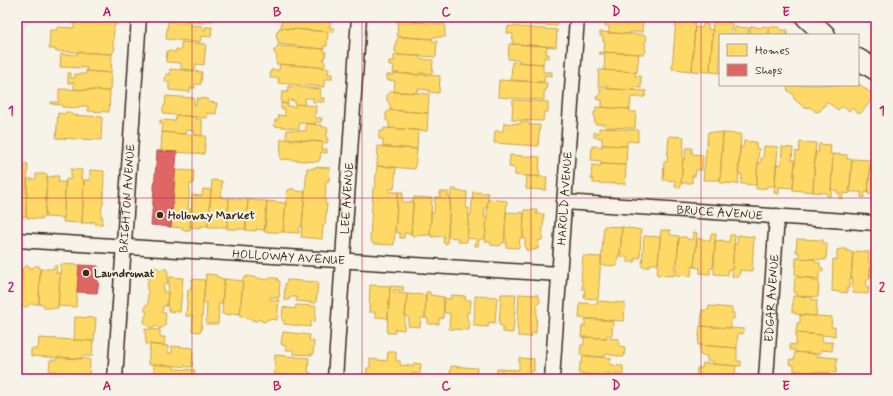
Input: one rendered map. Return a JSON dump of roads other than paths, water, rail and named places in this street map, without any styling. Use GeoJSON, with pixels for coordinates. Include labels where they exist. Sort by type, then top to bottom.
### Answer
{"type":"FeatureCollection","features":[{"type":"Feature","properties":{"kind":"main road"},"geometry":{"type":"LineString","coordinates":[[806,17],[824,34]]}},
{"type":"Feature","properties":{"kind":"main road"},"geometry":{"type":"LineString","coordinates":[[859,60],[876,70]]}},
{"type":"Feature","properties":{"kind":"street","name":"BRIGHTON AVENUE"},"geometry":{"type":"LineString","coordinates":[[115,379],[139,17]]}},
{"type":"Feature","properties":{"kind":"street","name":"LEE AVENUE"},"geometry":{"type":"LineString","coordinates":[[335,379],[359,17]]}},
{"type":"Feature","properties":{"kind":"street","name":"HAROLD AVENUE"},"geometry":{"type":"LineString","coordinates":[[552,379],[577,17]]}},
{"type":"Feature","properties":{"kind":"street","name":"BRUCE AVENUE"},"geometry":{"type":"LineString","coordinates":[[564,202],[876,223]]}},
{"type":"Feature","properties":{"kind":"street","name":"EDGAR AVENUE"},"geometry":{"type":"LineString","coordinates":[[766,379],[777,216]]}},
{"type":"Feature","properties":{"kind":"street","name":"HOLLOWAY AVENUE"},"geometry":{"type":"LineString","coordinates":[[17,240],[559,274]]}},
{"type":"Feature","properties":{"kind":"place","name":"Holloway Market"},"geometry":{"type":"Point","coordinates":[160,215]}},
{"type":"Feature","properties":{"kind":"place","name":"Laundromat"},"geometry":{"type":"Point","coordinates":[86,273]}}]}
